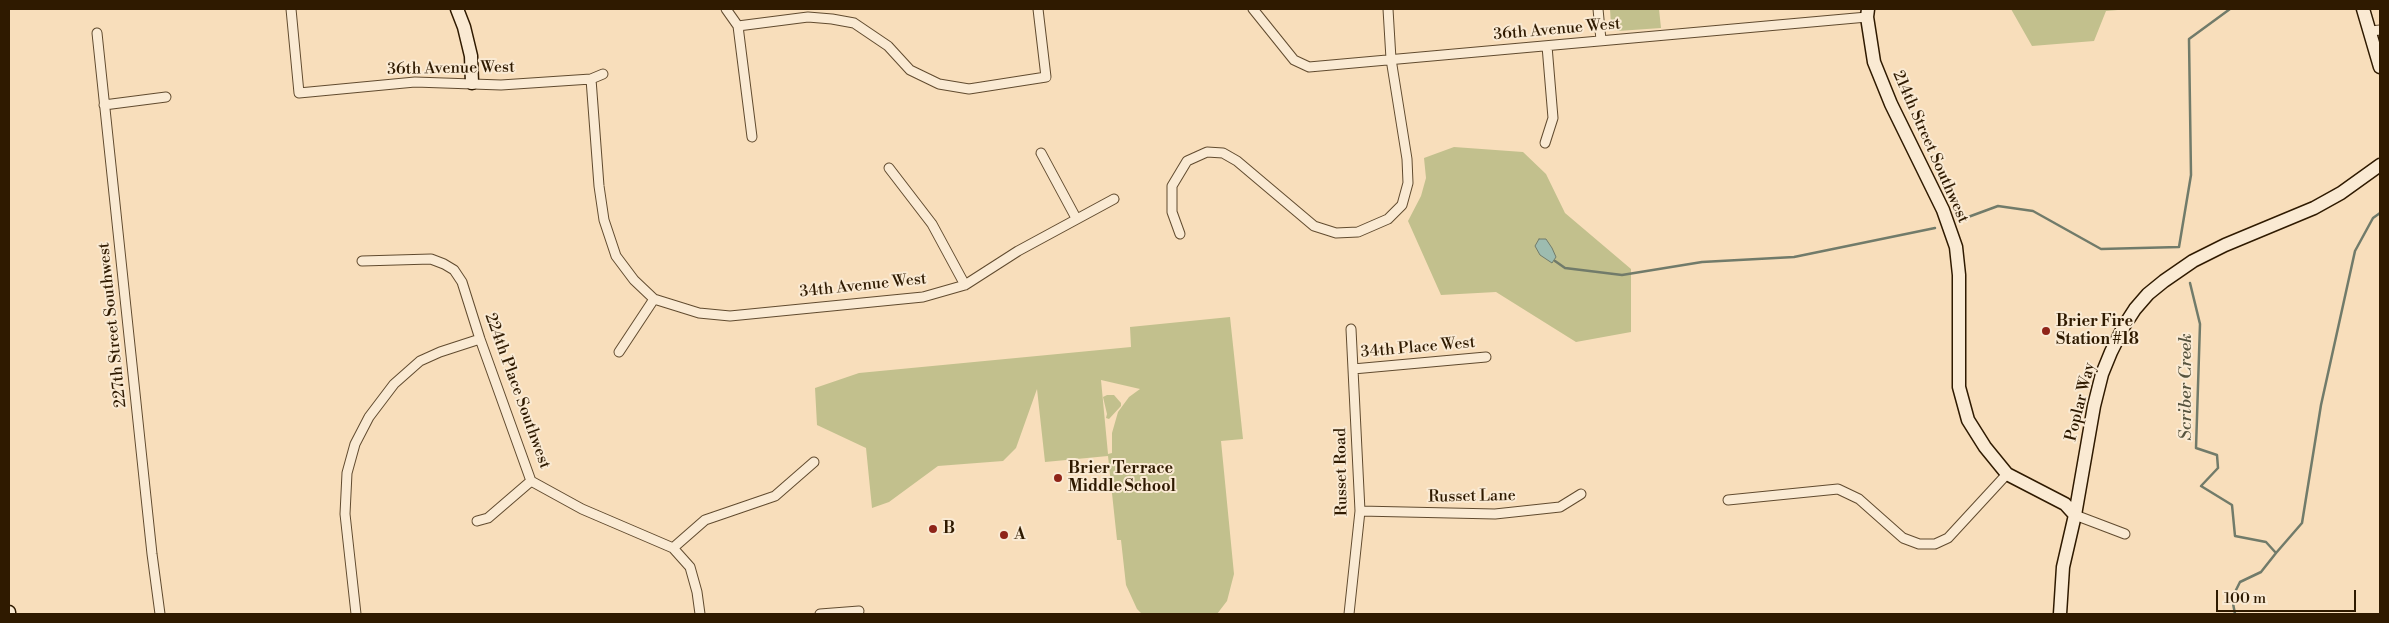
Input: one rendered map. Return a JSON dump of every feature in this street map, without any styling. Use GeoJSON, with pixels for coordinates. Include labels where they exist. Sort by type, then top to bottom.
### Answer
{"type":"FeatureCollection","features":[{"type":"Feature","properties":{"kind":"main road"},"geometry":{"type":"LineString","coordinates":[[457,9],[464,27],[471,56],[472,83]]}},
{"type":"Feature","properties":{"kind":"main road"},"geometry":{"type":"LineString","coordinates":[[2363,9],[2376,31],[2380,67]]}},
{"type":"Feature","properties":{"kind":"main road","name":"214th Street Southwest"},"geometry":{"type":"LineString","coordinates":[[1867,13],[1874,62],[1943,210],[1956,247],[1959,274],[1959,387],[1968,420],[1985,447],[2007,474],[2065,504],[2075,515]]}},
{"type":"Feature","properties":{"kind":"main road","name":"Poplar Way"},"geometry":{"type":"LineString","coordinates":[[2060,614],[2063,567],[2075,515],[2087,439],[2102,374],[2124,326],[2144,299],[2164,281],[2193,261],[2225,245],[2314,208],[2341,193],[2380,165]]}},
{"type":"Feature","properties":{"kind":"street","name":"36th Avenue West"},"geometry":{"type":"LineString","coordinates":[[291,9],[299,93],[415,82],[501,85],[591,79],[603,74]]}},
{"type":"Feature","properties":{"kind":"street"},"geometry":{"type":"LineString","coordinates":[[726,9],[738,26],[752,137]]}},
{"type":"Feature","properties":{"kind":"street"},"geometry":{"type":"LineString","coordinates":[[738,26],[808,17],[832,18],[854,23],[888,46],[910,70],[939,84],[968,89],[1046,77],[1038,9]]}},
{"type":"Feature","properties":{"kind":"street","name":"36th Avenue West"},"geometry":{"type":"LineString","coordinates":[[1253,9],[1294,60],[1309,68],[1867,13]]}},
{"type":"Feature","properties":{"kind":"street"},"geometry":{"type":"LineString","coordinates":[[1180,234],[1172,212],[1172,186],[1187,161],[1207,152],[1223,153],[1237,161],[1314,226],[1336,233],[1358,232],[1388,219],[1402,205],[1408,183],[1407,159],[1391,59],[1388,9]]}},
{"type":"Feature","properties":{"kind":"street"},"geometry":{"type":"LineString","coordinates":[[1598,9],[1601,40]]}},
{"type":"Feature","properties":{"kind":"street","name":"227th Street Southwest"},"geometry":{"type":"LineString","coordinates":[[97,33],[160,614]]}},
{"type":"Feature","properties":{"kind":"street"},"geometry":{"type":"LineString","coordinates":[[1545,143],[1553,118],[1547,46]]}},
{"type":"Feature","properties":{"kind":"street"},"geometry":{"type":"LineString","coordinates":[[591,79],[604,220],[616,256],[634,280],[654,299],[619,352]]}},
{"type":"Feature","properties":{"kind":"street"},"geometry":{"type":"LineString","coordinates":[[104,105],[166,97]]}},
{"type":"Feature","properties":{"kind":"street"},"geometry":{"type":"LineString","coordinates":[[1041,153],[1076,218]]}},
{"type":"Feature","properties":{"kind":"street"},"geometry":{"type":"LineString","coordinates":[[889,168],[932,224],[965,285]]}},
{"type":"Feature","properties":{"kind":"street","name":"34th Avenue West"},"geometry":{"type":"LineString","coordinates":[[654,299],[700,313],[730,316],[922,297],[965,285],[1018,251],[1114,199]]}},
{"type":"Feature","properties":{"kind":"street","name":"224th Place Southwest"},"geometry":{"type":"LineString","coordinates":[[362,261],[431,259],[454,270],[462,282],[480,339],[531,481],[582,509],[673,548],[690,567],[697,592],[700,614]]}},
{"type":"Feature","properties":{"kind":"street","name":"Russet Road"},"geometry":{"type":"LineString","coordinates":[[1349,614],[1360,511],[1351,329]]}},
{"type":"Feature","properties":{"kind":"street"},"geometry":{"type":"LineString","coordinates":[[356,614],[345,514],[347,473],[355,444],[369,417],[394,384],[420,361],[440,352],[480,339]]}},
{"type":"Feature","properties":{"kind":"street","name":"34th Place West"},"geometry":{"type":"LineString","coordinates":[[1353,369],[1486,357]]}},
{"type":"Feature","properties":{"kind":"street"},"geometry":{"type":"LineString","coordinates":[[673,548],[705,520],[775,496],[814,462]]}},
{"type":"Feature","properties":{"kind":"street"},"geometry":{"type":"LineString","coordinates":[[1728,500],[1838,490],[1859,498],[1903,538],[1919,544],[1935,544],[1948,538],[2007,474]]}},
{"type":"Feature","properties":{"kind":"street"},"geometry":{"type":"LineString","coordinates":[[476,522],[488,518],[531,481]]}},
{"type":"Feature","properties":{"kind":"street","name":"Russet Lane"},"geometry":{"type":"LineString","coordinates":[[1360,511],[1495,514],[1560,507],[1581,494]]}},
{"type":"Feature","properties":{"kind":"street"},"geometry":{"type":"LineString","coordinates":[[2075,515],[2125,534]]}},
{"type":"Feature","properties":{"kind":"street"},"geometry":{"type":"LineString","coordinates":[[820,614],[859,611]]}},
{"type":"Feature","properties":{"kind":"shaded area"},"geometry":{"type":"Polygon","coordinates":[[[1610,9],[1659,9],[1661,28],[1618,31],[1611,25],[1610,9]]]}},
{"type":"Feature","properties":{"kind":"shaded area"},"geometry":{"type":"Polygon","coordinates":[[[2011,9],[2130,9],[2106,11],[2094,41],[2032,46],[2011,9]]]}},
{"type":"Feature","properties":{"kind":"shaded area"},"geometry":{"type":"Polygon","coordinates":[[[1454,147],[1523,152],[1546,174],[1565,213],[1631,269],[1631,332],[1576,342],[1496,292],[1441,295],[1408,221],[1421,196],[1426,178],[1424,158],[1454,147]]]}},
{"type":"Feature","properties":{"kind":"shaded area"},"geometry":{"type":"Polygon","coordinates":[[[1539,239],[1546,239],[1552,248],[1556,257],[1552,263],[1540,255],[1535,246],[1539,239]]]}},
{"type":"Feature","properties":{"kind":"shaded area"},"geometry":{"type":"Polygon","coordinates":[[[1230,317],[1243,439],[1221,441],[1234,574],[1227,601],[1217,614],[1142,614],[1137,609],[1126,585],[1121,540],[1117,540],[1108,456],[1045,462],[1037,389],[1016,448],[1003,461],[938,466],[889,502],[872,508],[866,448],[817,425],[815,388],[859,373],[1131,347],[1130,327],[1230,317]],[[1101,380],[1108,454],[1112,453],[1112,433],[1118,412],[1129,397],[1140,389],[1101,380]]]}},
{"type":"Feature","properties":{"kind":"shaded area"},"geometry":{"type":"Polygon","coordinates":[[[1114,395],[1121,403],[1121,406],[1109,419],[1106,418],[1107,414],[1103,397],[1114,395]]]}},
{"type":"Feature","properties":{"kind":"waterway","name":"Scriber Creek"},"geometry":{"type":"LineString","coordinates":[[1960,220],[1998,206],[2033,211],[2101,249],[2179,247],[2191,175],[2189,39],[2230,9]]}},
{"type":"Feature","properties":{"kind":"waterway"},"geometry":{"type":"LineString","coordinates":[[2276,553],[2302,523],[2321,405],[2355,251],[2373,218],[2380,213]]}},
{"type":"Feature","properties":{"kind":"waterway"},"geometry":{"type":"LineString","coordinates":[[1555,261],[1565,268],[1622,275],[1702,262],[1794,257],[1935,228]]}},
{"type":"Feature","properties":{"kind":"waterway","name":"Scriber Creek"},"geometry":{"type":"LineString","coordinates":[[2190,283],[2200,324],[2196,448],[2217,455],[2218,468],[2201,486],[2232,505],[2235,536],[2266,542],[2276,553],[2261,572],[2240,582],[2232,598],[2235,614]]}},
{"type":"Feature","properties":{"kind":"place","name":"Brier Fire Station #18"},"geometry":{"type":"Point","coordinates":[2046,331]}},
{"type":"Feature","properties":{"kind":"place","name":"Brier Terrace Middle School"},"geometry":{"type":"Point","coordinates":[1058,478]}},
{"type":"Feature","properties":{"kind":"place","name":"B"},"geometry":{"type":"Point","coordinates":[933,529]}},
{"type":"Feature","properties":{"kind":"place","name":"A"},"geometry":{"type":"Point","coordinates":[1004,535]}}]}
